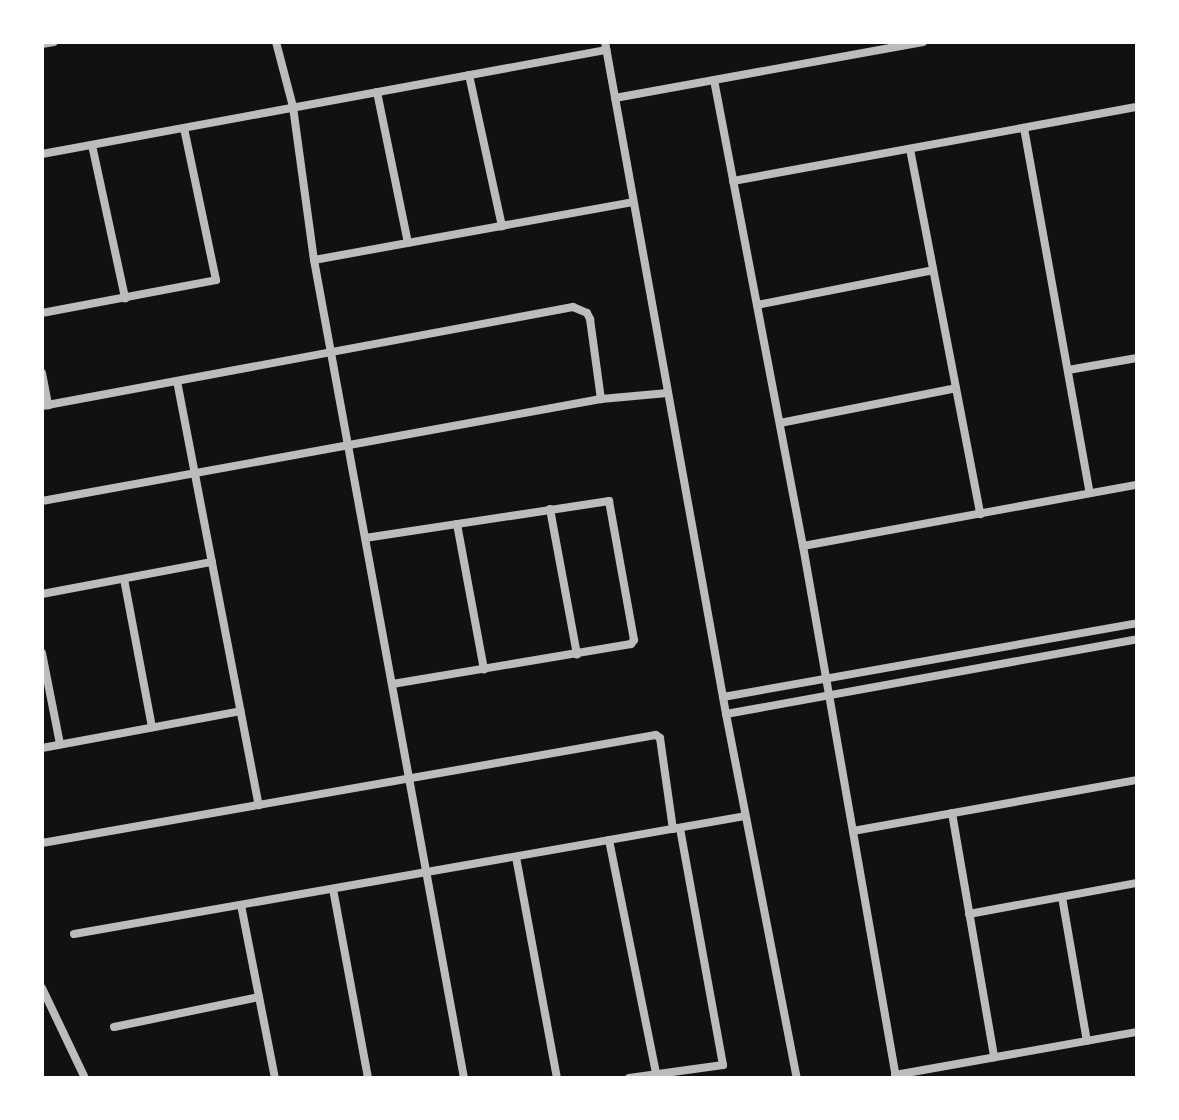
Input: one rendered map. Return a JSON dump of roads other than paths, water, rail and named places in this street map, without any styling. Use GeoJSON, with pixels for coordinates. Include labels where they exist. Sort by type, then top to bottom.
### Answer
{"type":"FeatureCollection","features":[{"type":"Feature","properties":{"kind":"street"},"geometry":{"type":"LineString","coordinates":[[42,44],[54,42]]}},
{"type":"Feature","properties":{"kind":"street"},"geometry":{"type":"LineString","coordinates":[[276,42],[293,107],[314,260],[464,1078]]}},
{"type":"Feature","properties":{"kind":"street"},"geometry":{"type":"LineString","coordinates":[[615,98],[923,42]]}},
{"type":"Feature","properties":{"kind":"street"},"geometry":{"type":"LineString","coordinates":[[42,154],[469,75],[605,46],[726,714],[797,1078]]}},
{"type":"Feature","properties":{"kind":"street"},"geometry":{"type":"LineString","coordinates":[[469,75],[502,226]]}},
{"type":"Feature","properties":{"kind":"street"},"geometry":{"type":"LineString","coordinates":[[714,80],[803,546],[895,1077],[1137,1032]]}},
{"type":"Feature","properties":{"kind":"street"},"geometry":{"type":"LineString","coordinates":[[377,92],[408,243]]}},
{"type":"Feature","properties":{"kind":"street"},"geometry":{"type":"LineString","coordinates":[[733,181],[1137,107]]}},
{"type":"Feature","properties":{"kind":"street"},"geometry":{"type":"LineString","coordinates":[[42,313],[216,280],[184,128]]}},
{"type":"Feature","properties":{"kind":"street"},"geometry":{"type":"LineString","coordinates":[[1024,128],[1090,493]]}},
{"type":"Feature","properties":{"kind":"street"},"geometry":{"type":"LineString","coordinates":[[92,145],[125,298]]}},
{"type":"Feature","properties":{"kind":"street"},"geometry":{"type":"LineString","coordinates":[[910,149],[980,514]]}},
{"type":"Feature","properties":{"kind":"street"},"geometry":{"type":"LineString","coordinates":[[314,260],[633,202]]}},
{"type":"Feature","properties":{"kind":"street"},"geometry":{"type":"LineString","coordinates":[[757,305],[933,270]]}},
{"type":"Feature","properties":{"kind":"street"},"geometry":{"type":"LineString","coordinates":[[42,373],[45,406],[573,307],[587,313],[590,319],[601,399]]}},
{"type":"Feature","properties":{"kind":"street"},"geometry":{"type":"LineString","coordinates":[[1068,370],[1137,358]]}},
{"type":"Feature","properties":{"kind":"street"},"geometry":{"type":"LineString","coordinates":[[177,381],[259,805]]}},
{"type":"Feature","properties":{"kind":"street"},"geometry":{"type":"LineString","coordinates":[[780,423],[956,388]]}},
{"type":"Feature","properties":{"kind":"street"},"geometry":{"type":"LineString","coordinates":[[42,501],[601,399],[668,393]]}},
{"type":"Feature","properties":{"kind":"street"},"geometry":{"type":"LineString","coordinates":[[803,546],[1137,485]]}},
{"type":"Feature","properties":{"kind":"street"},"geometry":{"type":"LineString","coordinates":[[365,538],[609,501],[634,640],[628,646],[392,684]]}},
{"type":"Feature","properties":{"kind":"street"},"geometry":{"type":"LineString","coordinates":[[550,509],[577,655]]}},
{"type":"Feature","properties":{"kind":"street"},"geometry":{"type":"LineString","coordinates":[[457,524],[484,670]]}},
{"type":"Feature","properties":{"kind":"street"},"geometry":{"type":"LineString","coordinates":[[42,594],[212,562]]}},
{"type":"Feature","properties":{"kind":"street"},"geometry":{"type":"LineString","coordinates":[[124,579],[152,727]]}},
{"type":"Feature","properties":{"kind":"street"},"geometry":{"type":"LineString","coordinates":[[723,697],[1137,623]]}},
{"type":"Feature","properties":{"kind":"street"},"geometry":{"type":"LineString","coordinates":[[726,714],[1137,639]]}},
{"type":"Feature","properties":{"kind":"street"},"geometry":{"type":"LineString","coordinates":[[42,653],[60,744]]}},
{"type":"Feature","properties":{"kind":"street"},"geometry":{"type":"LineString","coordinates":[[42,748],[241,711]]}},
{"type":"Feature","properties":{"kind":"street"},"geometry":{"type":"LineString","coordinates":[[42,843],[656,735],[660,738],[723,1065],[629,1078]]}},
{"type":"Feature","properties":{"kind":"street"},"geometry":{"type":"LineString","coordinates":[[853,831],[1137,780]]}},
{"type":"Feature","properties":{"kind":"street"},"geometry":{"type":"LineString","coordinates":[[952,813],[994,1057]]}},
{"type":"Feature","properties":{"kind":"street"},"geometry":{"type":"LineString","coordinates":[[74,934],[745,816]]}},
{"type":"Feature","properties":{"kind":"street"},"geometry":{"type":"LineString","coordinates":[[609,840],[656,1074]]}},
{"type":"Feature","properties":{"kind":"street"},"geometry":{"type":"LineString","coordinates":[[516,857],[557,1078]]}},
{"type":"Feature","properties":{"kind":"street"},"geometry":{"type":"LineString","coordinates":[[969,914],[1137,883]]}},
{"type":"Feature","properties":{"kind":"street"},"geometry":{"type":"LineString","coordinates":[[333,889],[368,1078]]}},
{"type":"Feature","properties":{"kind":"street"},"geometry":{"type":"LineString","coordinates":[[1062,897],[1087,1041]]}},
{"type":"Feature","properties":{"kind":"street"},"geometry":{"type":"LineString","coordinates":[[241,905],[275,1078]]}},
{"type":"Feature","properties":{"kind":"street"},"geometry":{"type":"LineString","coordinates":[[42,988],[85,1078]]}},
{"type":"Feature","properties":{"kind":"street"},"geometry":{"type":"LineString","coordinates":[[114,1027],[259,997]]}},
{"type":"Feature","properties":{"kind":"street"},"geometry":{"type":"LineString","coordinates":[[42,1007],[53,1010]]}}]}
